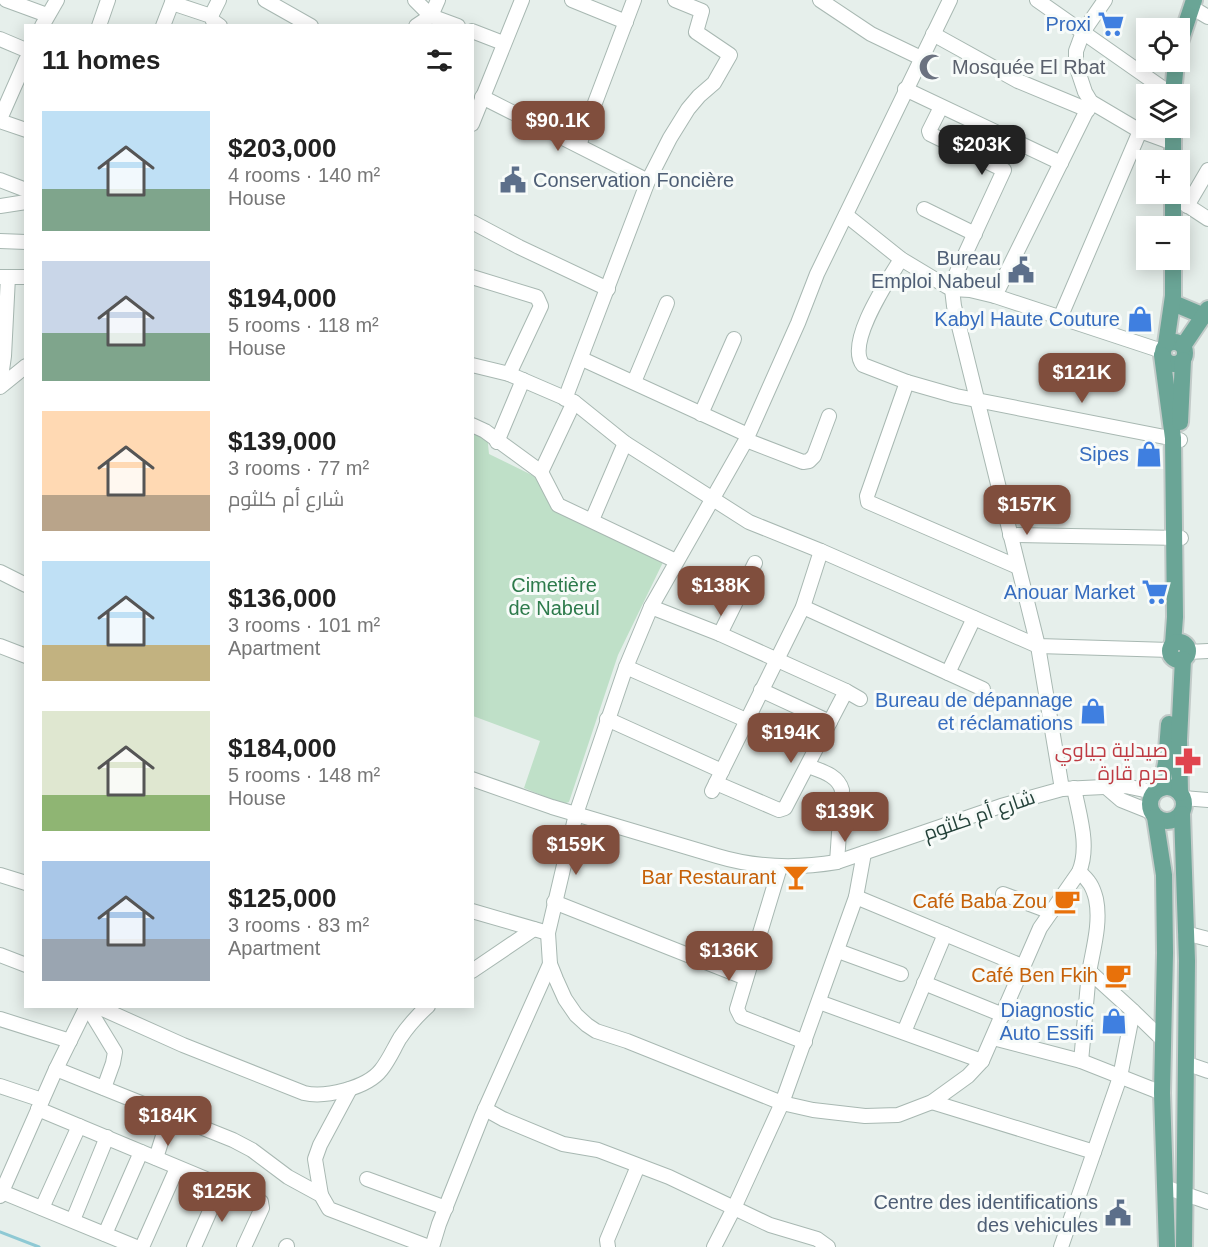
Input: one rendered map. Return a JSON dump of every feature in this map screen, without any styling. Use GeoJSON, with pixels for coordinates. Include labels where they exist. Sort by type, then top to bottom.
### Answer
{"type":"FeatureCollection","features":[{"type":"Feature","properties":{"kind":"main road"},"geometry":{"type":"LineString","coordinates":[[1187,18],[1192,3]]}},
{"type":"Feature","properties":{"kind":"main road"},"geometry":{"type":"LineString","coordinates":[[1173,270],[1171,351],[1177,439],[1178,538],[1175,617],[1179,651],[1179,740],[1187,961],[1184,1247]]}},
{"type":"Feature","properties":{"kind":"main road"},"geometry":{"type":"LineString","coordinates":[[1171,351],[1206,313],[1173,303]]}},
{"type":"Feature","properties":{"kind":"main road"},"geometry":{"type":"LineString","coordinates":[[1167,1247],[1162,1094],[1164,875],[1151,798],[1158,790],[1166,763],[1179,651]]}},
{"type":"Feature","properties":{"kind":"main road"},"geometry":{"type":"LineString","coordinates":[[1158,790],[1170,787],[1182,802]]}},
{"type":"Feature","properties":{"kind":"main road"},"geometry":{"type":"LineString","coordinates":[[1153,814],[1166,822],[1172,821],[1182,802]]}},
{"type":"Feature","properties":{"kind":"street"},"geometry":{"type":"LineString","coordinates":[[6,0],[44,20],[57,0]]}},
{"type":"Feature","properties":{"kind":"street"},"geometry":{"type":"LineString","coordinates":[[100,24],[108,0]]}},
{"type":"Feature","properties":{"kind":"street"},"geometry":{"type":"LineString","coordinates":[[164,24],[172,1],[215,21],[219,0]]}},
{"type":"Feature","properties":{"kind":"street"},"geometry":{"type":"LineString","coordinates":[[415,0],[431,16],[453,24]]}},
{"type":"Feature","properties":{"kind":"street"},"geometry":{"type":"LineString","coordinates":[[419,24],[431,16],[438,0]]}},
{"type":"Feature","properties":{"kind":"street"},"geometry":{"type":"LineString","coordinates":[[474,119],[522,0]]}},
{"type":"Feature","properties":{"kind":"street"},"geometry":{"type":"LineString","coordinates":[[573,0],[626,22]]}},
{"type":"Feature","properties":{"kind":"street"},"geometry":{"type":"LineString","coordinates":[[579,145],[633,0]]}},
{"type":"Feature","properties":{"kind":"street"},"geometry":{"type":"LineString","coordinates":[[542,472],[648,181],[688,109],[714,83],[730,55],[696,32],[702,11],[675,0]]}},
{"type":"Feature","properties":{"kind":"street"},"geometry":{"type":"LineString","coordinates":[[820,0],[871,34],[921,58]]}},
{"type":"Feature","properties":{"kind":"street"},"geometry":{"type":"LineString","coordinates":[[941,106],[929,131],[930,134],[1004,170],[956,274],[952,289],[976,399],[1038,646],[1068,789],[1084,842],[1083,863],[1040,928],[982,1061],[962,1080],[932,1102],[910,1111],[886,1116],[822,1111],[782,1103],[627,1041],[596,1031],[576,1015],[565,999],[550,964],[548,933],[576,814],[607,719],[651,607],[747,437],[817,274],[950,0]]}},
{"type":"Feature","properties":{"kind":"street"},"geometry":{"type":"LineString","coordinates":[[1037,0],[1158,84]]}},
{"type":"Feature","properties":{"kind":"street"},"geometry":{"type":"LineString","coordinates":[[995,296],[1089,106],[1076,65],[1076,51],[1083,32],[1105,0]]}},
{"type":"Feature","properties":{"kind":"street"},"geometry":{"type":"LineString","coordinates":[[273,2],[308,24]]}},
{"type":"Feature","properties":{"kind":"street"},"geometry":{"type":"LineString","coordinates":[[1192,3],[1208,17]]}},
{"type":"Feature","properties":{"kind":"street"},"geometry":{"type":"LineString","coordinates":[[474,32],[503,43]]}},
{"type":"Feature","properties":{"kind":"street"},"geometry":{"type":"LineString","coordinates":[[933,34],[1018,81],[1089,106],[1136,129]]}},
{"type":"Feature","properties":{"kind":"street"},"geometry":{"type":"LineString","coordinates":[[0,39],[24,49]]}},
{"type":"Feature","properties":{"kind":"street"},"geometry":{"type":"LineString","coordinates":[[21,83],[0,120],[24,129]]}},
{"type":"Feature","properties":{"kind":"street"},"geometry":{"type":"LineString","coordinates":[[905,89],[1061,163]]}},
{"type":"Feature","properties":{"kind":"street"},"geometry":{"type":"LineString","coordinates":[[482,97],[648,181]]}},
{"type":"Feature","properties":{"kind":"street"},"geometry":{"type":"LineString","coordinates":[[1060,318],[1137,138]]}},
{"type":"Feature","properties":{"kind":"street"},"geometry":{"type":"LineString","coordinates":[[1187,206],[1208,170]]}},
{"type":"Feature","properties":{"kind":"street"},"geometry":{"type":"LineString","coordinates":[[0,180],[24,189]]}},
{"type":"Feature","properties":{"kind":"street"},"geometry":{"type":"LineString","coordinates":[[0,206],[24,202]]}},
{"type":"Feature","properties":{"kind":"street"},"geometry":{"type":"LineString","coordinates":[[1184,204],[1208,219]]}},
{"type":"Feature","properties":{"kind":"street"},"geometry":{"type":"LineString","coordinates":[[924,209],[975,234]]}},
{"type":"Feature","properties":{"kind":"street"},"geometry":{"type":"LineString","coordinates":[[846,215],[901,259],[952,289],[970,290],[995,296],[1171,351]]}},
{"type":"Feature","properties":{"kind":"street"},"geometry":{"type":"LineString","coordinates":[[474,223],[608,290]]}},
{"type":"Feature","properties":{"kind":"street"},"geometry":{"type":"LineString","coordinates":[[0,241],[24,242]]}},
{"type":"Feature","properties":{"kind":"street"},"geometry":{"type":"LineString","coordinates":[[901,259],[870,312],[861,338],[859,356],[863,365],[907,382],[956,396],[1177,439]]}},
{"type":"Feature","properties":{"kind":"street"},"geometry":{"type":"LineString","coordinates":[[0,386],[4,356],[4,277],[24,277]]}},
{"type":"Feature","properties":{"kind":"street"},"geometry":{"type":"LineString","coordinates":[[474,278],[537,297],[540,301],[541,306],[509,374]]}},
{"type":"Feature","properties":{"kind":"street"},"geometry":{"type":"LineString","coordinates":[[634,382],[667,303]]}},
{"type":"Feature","properties":{"kind":"street"},"geometry":{"type":"LineString","coordinates":[[701,414],[734,339]]}},
{"type":"Feature","properties":{"kind":"street"},"geometry":{"type":"LineString","coordinates":[[582,359],[803,462],[809,461],[814,456],[829,416]]}},
{"type":"Feature","properties":{"kind":"street"},"geometry":{"type":"LineString","coordinates":[[474,365],[509,374],[569,400],[625,444],[749,522],[820,550],[1038,646],[1208,651]]}},
{"type":"Feature","properties":{"kind":"street"},"geometry":{"type":"LineString","coordinates":[[0,386],[24,368]]}},
{"type":"Feature","properties":{"kind":"street"},"geometry":{"type":"LineString","coordinates":[[497,442],[523,380]]}},
{"type":"Feature","properties":{"kind":"street"},"geometry":{"type":"LineString","coordinates":[[907,382],[867,496],[868,502],[1018,567]]}},
{"type":"Feature","properties":{"kind":"street"},"geometry":{"type":"LineString","coordinates":[[474,426],[485,431],[497,442],[542,472],[558,505],[676,561]]}},
{"type":"Feature","properties":{"kind":"street"},"geometry":{"type":"LineString","coordinates":[[592,520],[625,444]]}},
{"type":"Feature","properties":{"kind":"street"},"geometry":{"type":"LineString","coordinates":[[1010,535],[1178,538]]}},
{"type":"Feature","properties":{"kind":"street"},"geometry":{"type":"LineString","coordinates":[[717,782],[803,607],[820,550]]}},
{"type":"Feature","properties":{"kind":"street"},"geometry":{"type":"LineString","coordinates":[[720,634],[755,563]]}},
{"type":"Feature","properties":{"kind":"street"},"geometry":{"type":"LineString","coordinates":[[0,572],[24,584]]}},
{"type":"Feature","properties":{"kind":"street"},"geometry":{"type":"LineString","coordinates":[[651,607],[720,634],[860,699]]}},
{"type":"Feature","properties":{"kind":"street"},"geometry":{"type":"LineString","coordinates":[[803,607],[983,689]]}},
{"type":"Feature","properties":{"kind":"street"},"geometry":{"type":"LineString","coordinates":[[948,674],[974,618]]}},
{"type":"Feature","properties":{"kind":"street"},"geometry":{"type":"LineString","coordinates":[[0,646],[24,655]]}},
{"type":"Feature","properties":{"kind":"street"},"geometry":{"type":"LineString","coordinates":[[626,667],[746,720]]}},
{"type":"Feature","properties":{"kind":"street"},"geometry":{"type":"LineString","coordinates":[[761,690],[830,722]]}},
{"type":"Feature","properties":{"kind":"street"},"geometry":{"type":"LineString","coordinates":[[607,719],[717,782],[783,810],[846,691]]}},
{"type":"Feature","properties":{"kind":"street"},"geometry":{"type":"LineString","coordinates":[[808,766],[836,778],[840,783],[842,790],[837,862]]}},
{"type":"Feature","properties":{"kind":"street","name":"شارع أم كلثوم"},"geometry":{"type":"LineString","coordinates":[[474,780],[576,814],[744,864],[780,867],[813,866],[837,862],[1000,806],[1068,789],[1125,786],[1158,790]]}},
{"type":"Feature","properties":{"kind":"street"},"geometry":{"type":"LineString","coordinates":[[1107,788],[1121,800],[1153,814]]}},
{"type":"Feature","properties":{"kind":"street"},"geometry":{"type":"LineString","coordinates":[[1182,802],[1208,800]]}},
{"type":"Feature","properties":{"kind":"street"},"geometry":{"type":"LineString","coordinates":[[714,1247],[782,1103],[856,897],[864,854]]}},
{"type":"Feature","properties":{"kind":"street"},"geometry":{"type":"LineString","coordinates":[[780,867],[737,1009],[741,1017],[805,1042]]}},
{"type":"Feature","properties":{"kind":"street"},"geometry":{"type":"LineString","coordinates":[[1079,872],[1091,884],[1096,901],[1096,937],[1081,1060]]}},
{"type":"Feature","properties":{"kind":"street"},"geometry":{"type":"LineString","coordinates":[[0,875],[24,882]]}},
{"type":"Feature","properties":{"kind":"street"},"geometry":{"type":"LineString","coordinates":[[1003,894],[1051,912]]}},
{"type":"Feature","properties":{"kind":"street"},"geometry":{"type":"LineString","coordinates":[[856,897],[1022,966]]}},
{"type":"Feature","properties":{"kind":"street"},"geometry":{"type":"LineString","coordinates":[[554,902],[746,978]]}},
{"type":"Feature","properties":{"kind":"street"},"geometry":{"type":"LineString","coordinates":[[474,912],[548,933]]}},
{"type":"Feature","properties":{"kind":"street"},"geometry":{"type":"LineString","coordinates":[[474,970],[534,929]]}},
{"type":"Feature","properties":{"kind":"street"},"geometry":{"type":"LineString","coordinates":[[1185,933],[1208,939]]}},
{"type":"Feature","properties":{"kind":"street"},"geometry":{"type":"LineString","coordinates":[[904,1032],[945,934]]}},
{"type":"Feature","properties":{"kind":"street"},"geometry":{"type":"LineString","coordinates":[[838,951],[901,974]]}},
{"type":"Feature","properties":{"kind":"street"},"geometry":{"type":"LineString","coordinates":[[0,955],[24,964]]}},
{"type":"Feature","properties":{"kind":"street"},"geometry":{"type":"LineString","coordinates":[[350,1089],[320,1145],[315,1160],[321,1195],[329,1209],[430,1247],[485,1109],[550,964]]}},
{"type":"Feature","properties":{"kind":"street"},"geometry":{"type":"LineString","coordinates":[[1090,972],[1162,1040]]}},
{"type":"Feature","properties":{"kind":"street"},"geometry":{"type":"LineString","coordinates":[[924,983],[1003,1015]]}},
{"type":"Feature","properties":{"kind":"street"},"geometry":{"type":"LineString","coordinates":[[819,1002],[982,1061]]}},
{"type":"Feature","properties":{"kind":"street"},"geometry":{"type":"LineString","coordinates":[[86,1008],[56,1069],[1,1194],[73,1220],[136,1247]]}},
{"type":"Feature","properties":{"kind":"street"},"geometry":{"type":"LineString","coordinates":[[88,1008],[115,1052],[104,1088]]}},
{"type":"Feature","properties":{"kind":"street"},"geometry":{"type":"LineString","coordinates":[[100,1008],[183,1046],[304,1094],[315,1096],[350,1089],[374,1077],[381,1070],[401,1036],[426,1008]]}},
{"type":"Feature","properties":{"kind":"street"},"geometry":{"type":"LineString","coordinates":[[1061,1247],[1120,1077],[1133,1011]]}},
{"type":"Feature","properties":{"kind":"street"},"geometry":{"type":"LineString","coordinates":[[0,1019],[70,1041]]}},
{"type":"Feature","properties":{"kind":"street"},"geometry":{"type":"LineString","coordinates":[[993,1038],[1081,1060],[1162,1094]]}},
{"type":"Feature","properties":{"kind":"street"},"geometry":{"type":"LineString","coordinates":[[1185,1063],[1208,1071]]}},
{"type":"Feature","properties":{"kind":"street"},"geometry":{"type":"LineString","coordinates":[[56,1069],[170,1114],[252,1150],[288,1177],[321,1195]]}},
{"type":"Feature","properties":{"kind":"street"},"geometry":{"type":"LineString","coordinates":[[0,1086],[79,1126],[258,1201],[262,1205],[243,1247]]}},
{"type":"Feature","properties":{"kind":"street"},"geometry":{"type":"LineString","coordinates":[[932,1102],[1094,1152]]}},
{"type":"Feature","properties":{"kind":"street"},"geometry":{"type":"LineString","coordinates":[[485,1109],[502,1119],[563,1144],[598,1150],[669,1178],[770,1225],[817,1239],[828,1247]]}},
{"type":"Feature","properties":{"kind":"street"},"geometry":{"type":"LineString","coordinates":[[156,1158],[170,1114]]}},
{"type":"Feature","properties":{"kind":"street"},"geometry":{"type":"LineString","coordinates":[[42,1208],[79,1126]]}},
{"type":"Feature","properties":{"kind":"street"},"geometry":{"type":"LineString","coordinates":[[73,1220],[107,1137]]}},
{"type":"Feature","properties":{"kind":"street"},"geometry":{"type":"LineString","coordinates":[[105,1234],[141,1152]]}},
{"type":"Feature","properties":{"kind":"street"},"geometry":{"type":"LineString","coordinates":[[608,1247],[607,1240],[638,1166]]}},
{"type":"Feature","properties":{"kind":"street"},"geometry":{"type":"LineString","coordinates":[[142,1247],[177,1168]]}},
{"type":"Feature","properties":{"kind":"street"},"geometry":{"type":"LineString","coordinates":[[367,1179],[446,1208]]}},
{"type":"Feature","properties":{"kind":"street"},"geometry":{"type":"LineString","coordinates":[[194,1247],[221,1186]]}},
{"type":"Feature","properties":{"kind":"street"},"geometry":{"type":"LineString","coordinates":[[1165,1186],[1208,1202]]}},
{"type":"Feature","properties":{"kind":"green space","name":"Cimetière de Nabeul"},"geometry":{"type":"Polygon","coordinates":[[[474,430],[487,434],[489,454],[544,481],[554,505],[666,556],[618,655],[569,802],[563,804],[524,788],[540,741],[474,716],[474,430]]]}},
{"type":"Feature","properties":{"kind":"waterway"},"geometry":{"type":"LineString","coordinates":[[0,1232],[39,1247]]}},
{"type":"Feature","properties":{"kind":"place","name":"Proxi"},"geometry":{"type":"Point","coordinates":[1111,24]}},
{"type":"Feature","properties":{"kind":"place","name":"Mosquée El Rbat"},"geometry":{"type":"Point","coordinates":[932,67]}},
{"type":"Feature","properties":{"kind":"place","name":"Conservation Foncière"},"geometry":{"type":"Point","coordinates":[513,180]}},
{"type":"Feature","properties":{"kind":"place","name":"Bureau Emploi Nabeul"},"geometry":{"type":"Point","coordinates":[1021,270]}},
{"type":"Feature","properties":{"kind":"place","name":"Kabyl Haute Couture"},"geometry":{"type":"Point","coordinates":[1140,319]}},
{"type":"Feature","properties":{"kind":"place","name":"Sipes"},"geometry":{"type":"Point","coordinates":[1149,454]}},
{"type":"Feature","properties":{"kind":"place","name":"Anouar Market"},"geometry":{"type":"Point","coordinates":[1155,592]}},
{"type":"Feature","properties":{"kind":"place","name":"Bureau de dépannage et réclamations"},"geometry":{"type":"Point","coordinates":[1093,711]}},
{"type":"Feature","properties":{"kind":"place","name":"صيدلية جياوي حرم قارة"},"geometry":{"type":"Point","coordinates":[1188,761]}},
{"type":"Feature","properties":{"kind":"place","name":"Bar Restaurant"},"geometry":{"type":"Point","coordinates":[796,877]}},
{"type":"Feature","properties":{"kind":"place","name":"Café Baba Zou"},"geometry":{"type":"Point","coordinates":[1067,901]}},
{"type":"Feature","properties":{"kind":"place","name":"Café Ben Fkih"},"geometry":{"type":"Point","coordinates":[1118,975]}},
{"type":"Feature","properties":{"kind":"place","name":"Diagnostic Auto Essifi"},"geometry":{"type":"Point","coordinates":[1114,1021]}},
{"type":"Feature","properties":{"kind":"place","name":"Centre des identifications des vehicules"},"geometry":{"type":"Point","coordinates":[1118,1213]}}]}
